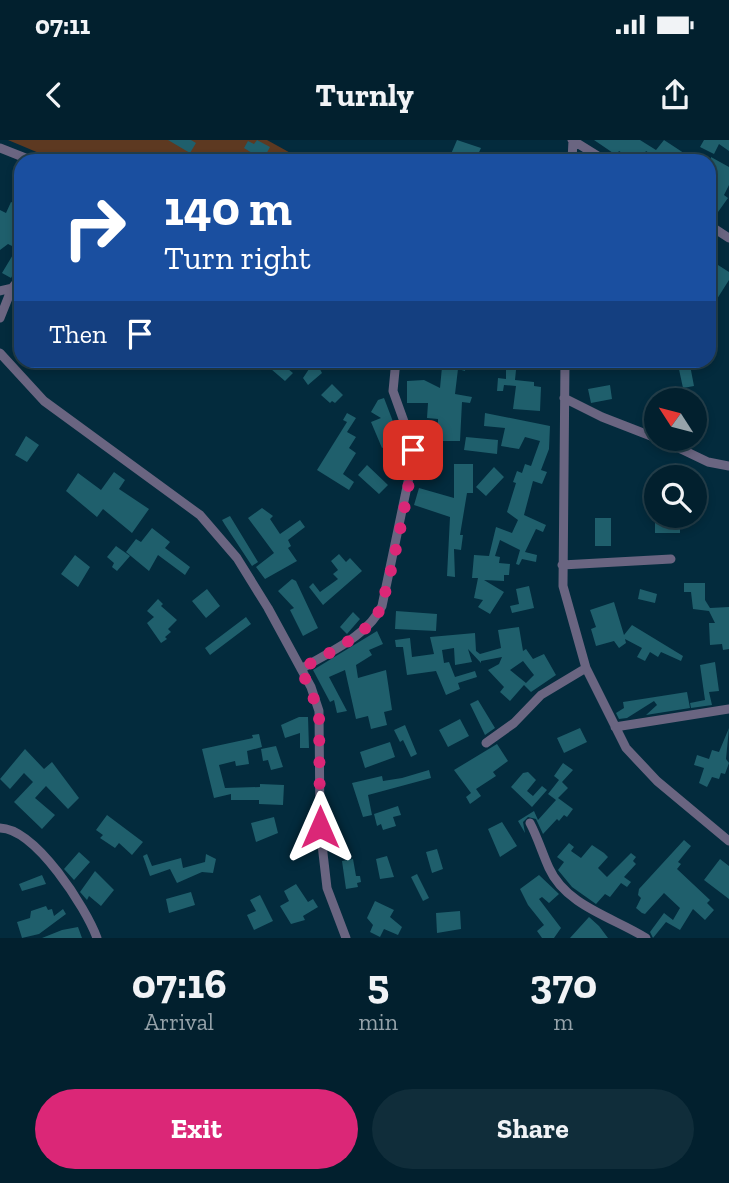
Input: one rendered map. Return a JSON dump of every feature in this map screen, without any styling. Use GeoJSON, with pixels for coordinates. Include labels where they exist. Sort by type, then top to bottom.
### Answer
{"type":"FeatureCollection","features":[{"type":"Feature","properties":{"kind":"street"},"geometry":{"type":"LineString","coordinates":[[573,140],[595,154]]}},
{"type":"Feature","properties":{"kind":"street"},"geometry":{"type":"LineString","coordinates":[[0,317],[14,286]]}},
{"type":"Feature","properties":{"kind":"street"},"geometry":{"type":"LineString","coordinates":[[0,291],[12,288]]}},
{"type":"Feature","properties":{"kind":"street"},"geometry":{"type":"LineString","coordinates":[[0,353],[44,401],[205,520],[237,558],[301,669],[319,711],[320,827],[327,888],[346,938]]}},
{"type":"Feature","properties":{"kind":"street"},"geometry":{"type":"LineString","coordinates":[[301,669],[349,640],[372,622],[382,606],[413,458],[411,441],[393,391],[395,368]]}},
{"type":"Feature","properties":{"kind":"street"},"geometry":{"type":"LineString","coordinates":[[565,368],[562,565],[567,607],[586,668],[626,748],[657,781],[729,841]]}},
{"type":"Feature","properties":{"kind":"street"},"geometry":{"type":"LineString","coordinates":[[564,398],[644,434]]}},
{"type":"Feature","properties":{"kind":"street"},"geometry":{"type":"LineString","coordinates":[[686,452],[708,462],[729,466]]}},
{"type":"Feature","properties":{"kind":"street"},"geometry":{"type":"LineString","coordinates":[[562,565],[671,559]]}},
{"type":"Feature","properties":{"kind":"street"},"geometry":{"type":"LineString","coordinates":[[486,743],[514,723],[541,695],[586,668]]}},
{"type":"Feature","properties":{"kind":"street"},"geometry":{"type":"LineString","coordinates":[[615,727],[729,709]]}},
{"type":"Feature","properties":{"kind":"street"},"geometry":{"type":"LineString","coordinates":[[530,823],[550,869],[560,884],[602,915],[646,938]]}},
{"type":"Feature","properties":{"kind":"street"},"geometry":{"type":"LineString","coordinates":[[0,828],[7,828],[29,843],[57,873],[86,911],[97,938]]}},
{"type":"Feature","properties":{"kind":"shaded area"},"geometry":{"type":"Polygon","coordinates":[[[8,140],[267,140],[292,154],[41,154],[8,140]]]}},
{"type":"Feature","properties":{"kind":"building"},"geometry":{"type":"Polygon","coordinates":[[[168,140],[191,140],[196,143],[190,153],[168,140]]]}},
{"type":"Feature","properties":{"kind":"building"},"geometry":{"type":"Polygon","coordinates":[[[257,140],[270,147],[266,154],[254,154],[244,148],[248,141],[254,144],[257,140]]]}},
{"type":"Feature","properties":{"kind":"building"},"geometry":{"type":"Polygon","coordinates":[[[457,140],[481,148],[478,154],[451,154],[457,140]]]}},
{"type":"Feature","properties":{"kind":"building"},"geometry":{"type":"Polygon","coordinates":[[[594,140],[640,140],[656,150],[664,140],[685,154],[650,154],[646,151],[644,154],[624,154],[619,151],[615,154],[594,140]]]}},
{"type":"Feature","properties":{"kind":"building"},"geometry":{"type":"Polygon","coordinates":[[[704,140],[729,140],[729,151],[719,144],[714,154],[700,147],[704,140]]]}},
{"type":"Feature","properties":{"kind":"building"},"geometry":{"type":"Polygon","coordinates":[[[716,160],[729,167],[729,185],[724,195],[728,198],[716,215],[716,160]]]}},
{"type":"Feature","properties":{"kind":"building"},"geometry":{"type":"Polygon","coordinates":[[[11,202],[14,203],[14,247],[8,244],[0,250],[0,210],[6,213],[11,202]]]}},
{"type":"Feature","properties":{"kind":"building"},"geometry":{"type":"Polygon","coordinates":[[[14,253],[14,273],[11,278],[2,273],[14,253]]]}},
{"type":"Feature","properties":{"kind":"building"},"geometry":{"type":"Polygon","coordinates":[[[718,265],[729,272],[729,280],[717,299],[716,298],[718,265]]]}},
{"type":"Feature","properties":{"kind":"building"},"geometry":{"type":"Polygon","coordinates":[[[287,368],[293,373],[285,381],[271,369],[287,368]]]}},
{"type":"Feature","properties":{"kind":"building"},"geometry":{"type":"Polygon","coordinates":[[[310,368],[319,368],[322,373],[308,385],[303,378],[310,368]]]}},
{"type":"Feature","properties":{"kind":"building"},"geometry":{"type":"Polygon","coordinates":[[[442,368],[465,368],[465,371],[458,369],[455,394],[472,397],[470,403],[462,402],[460,441],[430,441],[430,432],[438,432],[438,419],[427,418],[428,403],[407,403],[407,381],[424,380],[440,388],[442,368]]]}},
{"type":"Feature","properties":{"kind":"building"},"geometry":{"type":"Polygon","coordinates":[[[679,368],[691,368],[694,386],[683,388],[679,368]]]}},
{"type":"Feature","properties":{"kind":"building"},"geometry":{"type":"Polygon","coordinates":[[[506,370],[516,370],[515,380],[534,382],[534,386],[541,387],[540,411],[513,409],[516,386],[504,385],[503,391],[497,391],[498,378],[506,379],[506,370]]]}},
{"type":"Feature","properties":{"kind":"building"},"geometry":{"type":"Polygon","coordinates":[[[332,384],[343,395],[335,403],[330,403],[321,395],[332,384]]]}},
{"type":"Feature","properties":{"kind":"building"},"geometry":{"type":"Polygon","coordinates":[[[610,385],[612,399],[591,403],[588,389],[610,385]]]}},
{"type":"Feature","properties":{"kind":"building"},"geometry":{"type":"Polygon","coordinates":[[[384,398],[400,440],[382,448],[371,422],[381,418],[371,412],[378,400],[384,398]]]}},
{"type":"Feature","properties":{"kind":"building"},"geometry":{"type":"Polygon","coordinates":[[[347,413],[356,418],[347,432],[356,437],[349,448],[356,453],[343,474],[354,482],[349,490],[317,470],[347,422],[343,420],[347,413]]]}},
{"type":"Feature","properties":{"kind":"building"},"geometry":{"type":"Polygon","coordinates":[[[485,413],[550,426],[549,449],[541,470],[547,472],[542,484],[533,481],[524,515],[546,525],[543,532],[536,529],[525,552],[537,555],[536,562],[522,559],[519,565],[516,564],[520,550],[500,540],[495,556],[500,557],[499,563],[510,564],[509,575],[504,575],[504,581],[484,580],[504,592],[490,614],[478,607],[483,600],[474,598],[478,578],[472,578],[474,555],[489,556],[496,527],[512,533],[518,520],[507,512],[516,483],[513,482],[517,471],[522,473],[525,464],[531,466],[540,441],[525,437],[519,449],[501,446],[505,428],[484,426],[485,413]]]}},
{"type":"Feature","properties":{"kind":"building"},"geometry":{"type":"Polygon","coordinates":[[[26,436],[39,445],[27,462],[15,455],[26,436]]]}},
{"type":"Feature","properties":{"kind":"building"},"geometry":{"type":"Polygon","coordinates":[[[466,437],[498,440],[497,454],[464,450],[466,437]]]}},
{"type":"Feature","properties":{"kind":"building"},"geometry":{"type":"Polygon","coordinates":[[[454,464],[473,464],[473,493],[467,493],[460,535],[463,535],[461,550],[454,549],[455,577],[447,576],[450,517],[414,505],[419,488],[454,498],[454,464]]]}},
{"type":"Feature","properties":{"kind":"building"},"geometry":{"type":"Polygon","coordinates":[[[367,465],[388,485],[379,494],[358,475],[367,465]]]}},
{"type":"Feature","properties":{"kind":"building"},"geometry":{"type":"Polygon","coordinates":[[[494,467],[504,477],[486,496],[476,487],[494,467]]]}},
{"type":"Feature","properties":{"kind":"building"},"geometry":{"type":"Polygon","coordinates":[[[114,472],[125,480],[119,489],[149,509],[132,533],[103,509],[97,517],[66,491],[78,473],[101,490],[114,472]]]}},
{"type":"Feature","properties":{"kind":"building"},"geometry":{"type":"Polygon","coordinates":[[[262,508],[273,516],[270,519],[280,534],[300,520],[305,527],[288,540],[291,546],[288,548],[297,561],[265,579],[256,567],[274,553],[248,518],[262,508]]]}},
{"type":"Feature","properties":{"kind":"building"},"geometry":{"type":"Polygon","coordinates":[[[230,516],[258,562],[252,566],[222,520],[230,516]]]}},
{"type":"Feature","properties":{"kind":"building"},"geometry":{"type":"Polygon","coordinates":[[[595,518],[611,518],[611,546],[595,546],[595,518]]]}},
{"type":"Feature","properties":{"kind":"building"},"geometry":{"type":"Polygon","coordinates":[[[152,528],[170,542],[165,548],[190,567],[185,575],[158,555],[149,571],[126,552],[136,539],[141,542],[152,528]]]}},
{"type":"Feature","properties":{"kind":"building"},"geometry":{"type":"Polygon","coordinates":[[[655,528],[680,528],[680,533],[655,533],[655,528]]]}},
{"type":"Feature","properties":{"kind":"building"},"geometry":{"type":"Polygon","coordinates":[[[116,546],[130,556],[117,571],[112,567],[114,563],[107,557],[116,546]]]}},
{"type":"Feature","properties":{"kind":"building"},"geometry":{"type":"Polygon","coordinates":[[[339,554],[346,562],[350,558],[362,571],[323,605],[309,587],[313,583],[320,592],[338,579],[333,574],[338,570],[331,561],[339,554]]]}},
{"type":"Feature","properties":{"kind":"building"},"geometry":{"type":"Polygon","coordinates":[[[75,555],[90,567],[78,587],[61,574],[75,555]]]}},
{"type":"Feature","properties":{"kind":"building"},"geometry":{"type":"Polygon","coordinates":[[[292,579],[296,581],[318,628],[303,636],[290,610],[294,608],[278,591],[292,579]]]}},
{"type":"Feature","properties":{"kind":"building"},"geometry":{"type":"Polygon","coordinates":[[[684,583],[705,583],[705,600],[710,608],[729,607],[729,649],[723,650],[722,644],[710,645],[709,623],[715,623],[709,611],[693,609],[691,592],[684,592],[684,583]]]}},
{"type":"Feature","properties":{"kind":"building"},"geometry":{"type":"Polygon","coordinates":[[[529,586],[534,608],[512,613],[510,606],[519,604],[516,589],[529,586]]]}},
{"type":"Feature","properties":{"kind":"building"},"geometry":{"type":"Polygon","coordinates":[[[207,589],[220,606],[206,618],[192,601],[207,589]]]}},
{"type":"Feature","properties":{"kind":"building"},"geometry":{"type":"Polygon","coordinates":[[[640,589],[657,594],[655,603],[638,599],[640,589]]]}},
{"type":"Feature","properties":{"kind":"building"},"geometry":{"type":"Polygon","coordinates":[[[158,599],[163,604],[161,606],[177,620],[168,629],[171,632],[165,637],[167,639],[161,643],[147,623],[154,617],[147,611],[158,599]]]}},
{"type":"Feature","properties":{"kind":"building"},"geometry":{"type":"Polygon","coordinates":[[[614,602],[624,635],[632,625],[683,656],[681,661],[661,652],[658,657],[650,652],[645,661],[637,657],[642,648],[625,639],[626,643],[619,648],[614,641],[596,646],[591,629],[596,627],[590,610],[614,602]]]}},
{"type":"Feature","properties":{"kind":"building"},"geometry":{"type":"Polygon","coordinates":[[[396,611],[437,614],[436,631],[395,629],[396,611]]]}},
{"type":"Feature","properties":{"kind":"building"},"geometry":{"type":"Polygon","coordinates":[[[353,612],[360,619],[347,634],[340,627],[353,612]]]}},
{"type":"Feature","properties":{"kind":"building"},"geometry":{"type":"Polygon","coordinates":[[[246,617],[251,624],[210,655],[205,648],[246,617]]]}},
{"type":"Feature","properties":{"kind":"building"},"geometry":{"type":"Polygon","coordinates":[[[519,627],[523,651],[526,649],[533,659],[544,654],[556,675],[531,692],[524,685],[510,701],[500,692],[504,687],[488,670],[499,664],[502,657],[481,663],[468,649],[472,662],[455,665],[454,648],[442,650],[444,663],[449,662],[455,677],[475,671],[477,677],[458,683],[460,689],[446,695],[436,671],[407,675],[403,647],[396,647],[395,640],[410,638],[412,657],[434,654],[430,637],[475,633],[476,651],[480,654],[501,648],[498,630],[519,627]],[[523,661],[510,670],[526,683],[534,675],[523,661]]]}},
{"type":"Feature","properties":{"kind":"building"},"geometry":{"type":"Polygon","coordinates":[[[377,631],[383,644],[369,650],[372,655],[356,665],[358,678],[386,670],[392,710],[384,712],[387,725],[371,729],[368,716],[356,719],[345,670],[329,677],[347,711],[337,713],[334,700],[330,702],[313,670],[377,631]]]}},
{"type":"Feature","properties":{"kind":"building"},"geometry":{"type":"Polygon","coordinates":[[[715,662],[719,691],[709,692],[712,705],[691,708],[690,703],[705,700],[700,665],[715,662]]]}},
{"type":"Feature","properties":{"kind":"building"},"geometry":{"type":"Polygon","coordinates":[[[687,692],[690,708],[646,715],[657,705],[654,701],[627,718],[619,719],[616,713],[624,708],[623,702],[687,692]]]}},
{"type":"Feature","properties":{"kind":"building"},"geometry":{"type":"Polygon","coordinates":[[[478,700],[495,728],[485,735],[470,704],[478,700]]]}},
{"type":"Feature","properties":{"kind":"building"},"geometry":{"type":"Polygon","coordinates":[[[299,717],[308,717],[309,748],[300,748],[300,733],[285,738],[281,725],[299,717]]]}},
{"type":"Feature","properties":{"kind":"building"},"geometry":{"type":"Polygon","coordinates":[[[460,719],[469,736],[448,747],[439,730],[460,719]]]}},
{"type":"Feature","properties":{"kind":"building"},"geometry":{"type":"Polygon","coordinates":[[[405,725],[417,754],[411,757],[403,740],[400,742],[394,730],[405,725]]]}},
{"type":"Feature","properties":{"kind":"building"},"geometry":{"type":"Polygon","coordinates":[[[580,728],[587,742],[564,753],[557,738],[580,728]]]}},
{"type":"Feature","properties":{"kind":"building"},"geometry":{"type":"Polygon","coordinates":[[[729,728],[726,759],[729,763],[725,774],[721,773],[719,779],[712,777],[707,787],[699,783],[704,768],[694,765],[697,755],[709,759],[712,750],[719,752],[729,728]]]}},
{"type":"Feature","properties":{"kind":"building"},"geometry":{"type":"Polygon","coordinates":[[[259,734],[262,747],[247,751],[249,764],[236,766],[235,761],[219,765],[225,788],[260,787],[260,784],[284,785],[283,805],[259,804],[259,800],[231,800],[231,794],[214,798],[202,749],[253,738],[252,735],[259,734]]]}},
{"type":"Feature","properties":{"kind":"building"},"geometry":{"type":"Polygon","coordinates":[[[390,742],[395,757],[365,768],[360,752],[390,742]]]}},
{"type":"Feature","properties":{"kind":"building"},"geometry":{"type":"Polygon","coordinates":[[[497,744],[508,761],[493,772],[496,776],[476,789],[481,796],[470,804],[466,797],[471,793],[454,770],[497,744]]]}},
{"type":"Feature","properties":{"kind":"building"},"geometry":{"type":"Polygon","coordinates":[[[276,746],[283,767],[271,770],[268,760],[263,761],[261,749],[276,746]]]}},
{"type":"Feature","properties":{"kind":"building"},"geometry":{"type":"Polygon","coordinates":[[[25,749],[44,769],[52,762],[79,798],[68,809],[46,786],[35,798],[55,815],[42,829],[14,802],[33,782],[24,773],[10,789],[0,779],[25,749]]]}},
{"type":"Feature","properties":{"kind":"building"},"geometry":{"type":"Polygon","coordinates":[[[563,763],[573,770],[562,782],[568,788],[558,798],[573,809],[567,817],[564,815],[559,821],[557,819],[543,834],[536,819],[528,817],[523,822],[525,833],[518,821],[534,811],[538,820],[556,800],[548,794],[559,780],[554,776],[563,763]]]}},
{"type":"Feature","properties":{"kind":"building"},"geometry":{"type":"Polygon","coordinates":[[[429,770],[431,778],[368,795],[372,815],[363,817],[352,783],[382,776],[383,781],[402,778],[429,770]]]}},
{"type":"Feature","properties":{"kind":"building"},"geometry":{"type":"Polygon","coordinates":[[[528,772],[536,780],[527,791],[533,796],[542,786],[547,790],[532,807],[511,787],[523,773],[528,772]]]}},
{"type":"Feature","properties":{"kind":"building"},"geometry":{"type":"Polygon","coordinates":[[[398,806],[401,815],[393,817],[396,826],[383,830],[381,824],[377,826],[374,814],[398,806]]]}},
{"type":"Feature","properties":{"kind":"building"},"geometry":{"type":"Polygon","coordinates":[[[107,815],[143,842],[132,855],[119,843],[115,848],[100,838],[103,835],[96,830],[107,815]]]}},
{"type":"Feature","properties":{"kind":"building"},"geometry":{"type":"Polygon","coordinates":[[[274,817],[278,833],[256,842],[251,823],[274,817]]]}},
{"type":"Feature","properties":{"kind":"building"},"geometry":{"type":"Polygon","coordinates":[[[502,822],[517,846],[500,857],[488,829],[502,822]]]}},
{"type":"Feature","properties":{"kind":"building"},"geometry":{"type":"Polygon","coordinates":[[[684,840],[691,846],[678,862],[681,864],[677,869],[710,900],[707,903],[714,910],[705,920],[693,909],[680,930],[666,922],[653,938],[650,932],[664,913],[673,920],[680,908],[664,893],[645,914],[642,913],[636,908],[641,898],[638,895],[639,889],[684,840]]]}},
{"type":"Feature","properties":{"kind":"building"},"geometry":{"type":"Polygon","coordinates":[[[569,843],[574,847],[571,851],[581,858],[592,845],[604,853],[608,857],[598,868],[607,877],[631,853],[636,857],[633,861],[636,864],[624,877],[631,882],[627,887],[621,883],[610,897],[605,894],[596,904],[572,887],[558,870],[564,862],[557,857],[569,843]]]}},
{"type":"Feature","properties":{"kind":"building"},"geometry":{"type":"Polygon","coordinates":[[[437,849],[443,869],[432,873],[426,852],[437,849]]]}},
{"type":"Feature","properties":{"kind":"building"},"geometry":{"type":"Polygon","coordinates":[[[79,852],[90,862],[74,880],[64,869],[79,852]]]}},
{"type":"Feature","properties":{"kind":"building"},"geometry":{"type":"Polygon","coordinates":[[[147,854],[152,866],[181,858],[183,868],[205,862],[206,854],[216,859],[213,873],[202,872],[177,883],[170,869],[150,876],[143,856],[147,854]]]}},
{"type":"Feature","properties":{"kind":"building"},"geometry":{"type":"Polygon","coordinates":[[[387,856],[394,877],[380,879],[376,859],[387,856]]]}},
{"type":"Feature","properties":{"kind":"building"},"geometry":{"type":"Polygon","coordinates":[[[353,859],[356,876],[360,876],[361,882],[357,883],[358,887],[346,889],[342,861],[353,859]]]}},
{"type":"Feature","properties":{"kind":"building"},"geometry":{"type":"Polygon","coordinates":[[[720,859],[729,866],[729,899],[704,880],[720,859]]]}},
{"type":"Feature","properties":{"kind":"building"},"geometry":{"type":"Polygon","coordinates":[[[95,871],[114,890],[101,906],[89,896],[87,900],[80,892],[95,871]]]}},
{"type":"Feature","properties":{"kind":"building"},"geometry":{"type":"Polygon","coordinates":[[[417,874],[429,898],[423,901],[411,877],[417,874]]]}},
{"type":"Feature","properties":{"kind":"building"},"geometry":{"type":"Polygon","coordinates":[[[42,875],[46,884],[22,891],[19,884],[42,875]]]}},
{"type":"Feature","properties":{"kind":"building"},"geometry":{"type":"Polygon","coordinates":[[[539,875],[559,894],[549,903],[542,897],[539,899],[561,928],[554,938],[542,938],[537,931],[544,925],[528,905],[520,889],[539,875]]]}},
{"type":"Feature","properties":{"kind":"building"},"geometry":{"type":"Polygon","coordinates":[[[296,884],[308,902],[313,899],[318,907],[303,916],[305,920],[291,924],[280,906],[289,901],[284,891],[296,884]]]}},
{"type":"Feature","properties":{"kind":"building"},"geometry":{"type":"Polygon","coordinates":[[[191,892],[195,905],[169,913],[166,899],[191,892]]]}},
{"type":"Feature","properties":{"kind":"building"},"geometry":{"type":"Polygon","coordinates":[[[260,895],[273,921],[254,930],[247,915],[256,911],[250,900],[260,895]]]}},
{"type":"Feature","properties":{"kind":"building"},"geometry":{"type":"Polygon","coordinates":[[[375,901],[394,910],[390,917],[402,927],[398,935],[384,929],[380,937],[370,932],[373,925],[367,918],[375,901]]]}},
{"type":"Feature","properties":{"kind":"building"},"geometry":{"type":"Polygon","coordinates":[[[46,906],[48,910],[52,909],[54,916],[63,909],[66,914],[39,934],[22,938],[17,922],[30,918],[31,911],[46,906]]]}},
{"type":"Feature","properties":{"kind":"building"},"geometry":{"type":"Polygon","coordinates":[[[460,911],[461,929],[437,933],[436,913],[460,911]]]}},
{"type":"Feature","properties":{"kind":"building"},"geometry":{"type":"Polygon","coordinates":[[[589,917],[608,938],[570,938],[589,917]]]}},
{"type":"Feature","properties":{"kind":"building"},"geometry":{"type":"Polygon","coordinates":[[[78,927],[82,938],[42,938],[62,930],[78,927]]]}},
{"type":"Feature","properties":{"kind":"route"},"geometry":{"type":"LineString","coordinates":[[320,827],[319,711],[311,687],[301,669],[341,646],[378,615],[401,526],[413,450]]}}]}
